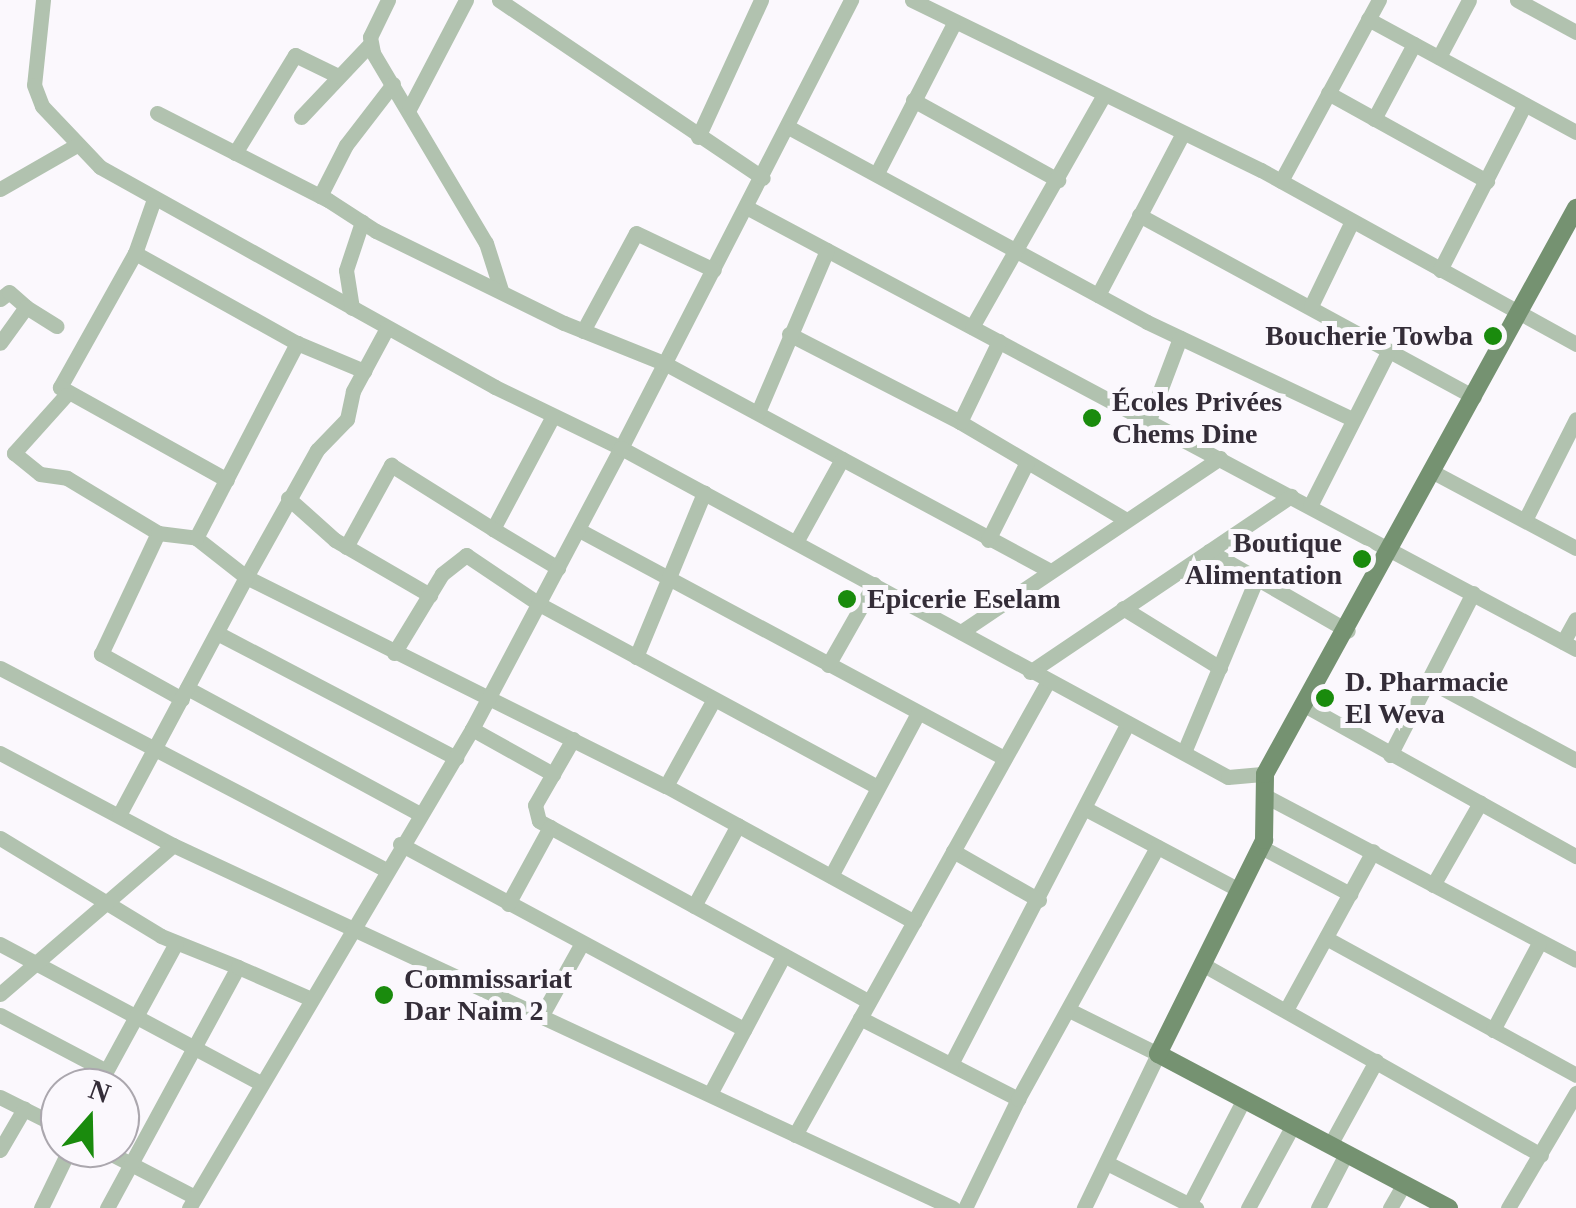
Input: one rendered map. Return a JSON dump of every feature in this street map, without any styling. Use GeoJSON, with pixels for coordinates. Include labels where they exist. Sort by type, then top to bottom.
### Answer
{"type":"FeatureCollection","features":[{"type":"Feature","properties":{"kind":"main road"},"geometry":{"type":"LineString","coordinates":[[1449,1208],[1158,1054],[1261,847],[1269,798],[1265,774],[1348,631],[1518,314],[1570,231],[1576,208]]}},
{"type":"Feature","properties":{"kind":"street"},"geometry":{"type":"LineString","coordinates":[[43,0],[34,84],[48,116],[75,146],[153,202],[553,416],[704,492],[1047,682],[1228,777],[1265,774]]}},
{"type":"Feature","properties":{"kind":"street"},"geometry":{"type":"LineString","coordinates":[[302,117],[370,44],[388,0]]}},
{"type":"Feature","properties":{"kind":"street"},"geometry":{"type":"LineString","coordinates":[[409,110],[466,0]]}},
{"type":"Feature","properties":{"kind":"street"},"geometry":{"type":"LineString","coordinates":[[499,0],[762,178]]}},
{"type":"Feature","properties":{"kind":"street"},"geometry":{"type":"LineString","coordinates":[[698,138],[761,0]]}},
{"type":"Feature","properties":{"kind":"street"},"geometry":{"type":"LineString","coordinates":[[138,1168],[193,1204],[308,998],[472,729],[790,128],[851,0]]}},
{"type":"Feature","properties":{"kind":"street"},"geometry":{"type":"LineString","coordinates":[[912,0],[954,25],[1282,182],[1576,344]]}},
{"type":"Feature","properties":{"kind":"street"},"geometry":{"type":"LineString","coordinates":[[1282,182],[1379,0]]}},
{"type":"Feature","properties":{"kind":"street"},"geometry":{"type":"LineString","coordinates":[[1440,57],[1468,0]]}},
{"type":"Feature","properties":{"kind":"street"},"geometry":{"type":"LineString","coordinates":[[1517,0],[1574,24]]}},
{"type":"Feature","properties":{"kind":"street"},"geometry":{"type":"LineString","coordinates":[[1368,19],[1576,132]]}},
{"type":"Feature","properties":{"kind":"street"},"geometry":{"type":"LineString","coordinates":[[877,174],[954,25]]}},
{"type":"Feature","properties":{"kind":"street"},"geometry":{"type":"LineString","coordinates":[[370,44],[486,243],[501,290]]}},
{"type":"Feature","properties":{"kind":"street"},"geometry":{"type":"LineString","coordinates":[[1374,119],[1414,44]]}},
{"type":"Feature","properties":{"kind":"street"},"geometry":{"type":"LineString","coordinates":[[236,153],[295,54],[338,76]]}},
{"type":"Feature","properties":{"kind":"street"},"geometry":{"type":"LineString","coordinates":[[320,196],[346,145],[393,84]]}},
{"type":"Feature","properties":{"kind":"street"},"geometry":{"type":"LineString","coordinates":[[1328,94],[1487,181]]}},
{"type":"Feature","properties":{"kind":"street"},"geometry":{"type":"LineString","coordinates":[[972,327],[1102,96]]}},
{"type":"Feature","properties":{"kind":"street"},"geometry":{"type":"LineString","coordinates":[[913,100],[1058,180]]}},
{"type":"Feature","properties":{"kind":"street"},"geometry":{"type":"LineString","coordinates":[[1440,270],[1525,104]]}},
{"type":"Feature","properties":{"kind":"street"},"geometry":{"type":"LineString","coordinates":[[157,113],[320,196],[362,222],[583,331],[666,364],[1046,570]]}},
{"type":"Feature","properties":{"kind":"street"},"geometry":{"type":"LineString","coordinates":[[790,128],[1016,254],[1180,338],[1352,419]]}},
{"type":"Feature","properties":{"kind":"street"},"geometry":{"type":"LineString","coordinates":[[1098,296],[1182,136]]}},
{"type":"Feature","properties":{"kind":"street"},"geometry":{"type":"LineString","coordinates":[[0,189],[75,146]]}},
{"type":"Feature","properties":{"kind":"street"},"geometry":{"type":"LineString","coordinates":[[66,395],[62,374],[134,253],[153,202]]}},
{"type":"Feature","properties":{"kind":"street"},"geometry":{"type":"LineString","coordinates":[[746,207],[1570,645],[1576,618]]}},
{"type":"Feature","properties":{"kind":"street"},"geometry":{"type":"LineString","coordinates":[[1140,216],[1474,397]]}},
{"type":"Feature","properties":{"kind":"street"},"geometry":{"type":"LineString","coordinates":[[1311,306],[1352,220]]}},
{"type":"Feature","properties":{"kind":"street"},"geometry":{"type":"LineString","coordinates":[[352,308],[346,270],[362,222]]}},
{"type":"Feature","properties":{"kind":"street"},"geometry":{"type":"LineString","coordinates":[[583,331],[636,233],[714,270]]}},
{"type":"Feature","properties":{"kind":"street"},"geometry":{"type":"LineString","coordinates":[[758,412],[827,250]]}},
{"type":"Feature","properties":{"kind":"street"},"geometry":{"type":"LineString","coordinates":[[134,253],[297,343],[364,371]]}},
{"type":"Feature","properties":{"kind":"street"},"geometry":{"type":"LineString","coordinates":[[0,299],[9,292],[56,326]]}},
{"type":"Feature","properties":{"kind":"street"},"geometry":{"type":"LineString","coordinates":[[0,343],[26,308]]}},
{"type":"Feature","properties":{"kind":"street"},"geometry":{"type":"LineString","coordinates":[[119,815],[288,498],[317,450],[347,419],[364,371],[387,328]]}},
{"type":"Feature","properties":{"kind":"street"},"geometry":{"type":"LineString","coordinates":[[788,334],[960,422],[1123,518]]}},
{"type":"Feature","properties":{"kind":"street"},"geometry":{"type":"LineString","coordinates":[[1149,420],[1180,338]]}},
{"type":"Feature","properties":{"kind":"street"},"geometry":{"type":"LineString","coordinates":[[960,422],[999,341]]}},
{"type":"Feature","properties":{"kind":"street"},"geometry":{"type":"LineString","coordinates":[[196,538],[297,343]]}},
{"type":"Feature","properties":{"kind":"street"},"geometry":{"type":"LineString","coordinates":[[1310,506],[1388,352]]}},
{"type":"Feature","properties":{"kind":"street"},"geometry":{"type":"LineString","coordinates":[[66,395],[7,448],[40,474],[67,478],[158,532],[196,538],[246,577],[666,786],[914,922]]}},
{"type":"Feature","properties":{"kind":"street"},"geometry":{"type":"LineString","coordinates":[[66,395],[228,480]]}},
{"type":"Feature","properties":{"kind":"street"},"geometry":{"type":"LineString","coordinates":[[493,529],[553,416]]}},
{"type":"Feature","properties":{"kind":"street"},"geometry":{"type":"LineString","coordinates":[[1525,520],[1570,444],[1576,419]]}},
{"type":"Feature","properties":{"kind":"street"},"geometry":{"type":"LineString","coordinates":[[796,542],[842,458]]}},
{"type":"Feature","properties":{"kind":"street"},"geometry":{"type":"LineString","coordinates":[[961,632],[1123,518],[1220,458]]}},
{"type":"Feature","properties":{"kind":"street"},"geometry":{"type":"LineString","coordinates":[[988,540],[1027,462]]}},
{"type":"Feature","properties":{"kind":"street"},"geometry":{"type":"LineString","coordinates":[[346,547],[392,465],[558,568]]}},
{"type":"Feature","properties":{"kind":"street"},"geometry":{"type":"LineString","coordinates":[[1433,472],[1576,548]]}},
{"type":"Feature","properties":{"kind":"street"},"geometry":{"type":"LineString","coordinates":[[636,656],[665,576],[704,492]]}},
{"type":"Feature","properties":{"kind":"street"},"geometry":{"type":"LineString","coordinates":[[1030,672],[1290,496]]}},
{"type":"Feature","properties":{"kind":"street"},"geometry":{"type":"LineString","coordinates":[[288,498],[346,547],[430,595]]}},
{"type":"Feature","properties":{"kind":"street"},"geometry":{"type":"LineString","coordinates":[[579,530],[1005,758]]}},
{"type":"Feature","properties":{"kind":"street"},"geometry":{"type":"LineString","coordinates":[[158,532],[101,654],[420,814]]}},
{"type":"Feature","properties":{"kind":"street"},"geometry":{"type":"LineString","coordinates":[[1209,551],[1348,631]]}},
{"type":"Feature","properties":{"kind":"street"},"geometry":{"type":"LineString","coordinates":[[394,652],[430,595],[466,555],[539,604],[877,786]]}},
{"type":"Feature","properties":{"kind":"street"},"geometry":{"type":"LineString","coordinates":[[1184,752],[1256,580]]}},
{"type":"Feature","properties":{"kind":"street"},"geometry":{"type":"LineString","coordinates":[[828,666],[874,584]]}},
{"type":"Feature","properties":{"kind":"street"},"geometry":{"type":"LineString","coordinates":[[1390,755],[1473,593]]}},
{"type":"Feature","properties":{"kind":"street"},"geometry":{"type":"LineString","coordinates":[[1122,608],[1220,668]]}},
{"type":"Feature","properties":{"kind":"street"},"geometry":{"type":"LineString","coordinates":[[216,632],[456,758]]}},
{"type":"Feature","properties":{"kind":"street"},"geometry":{"type":"LineString","coordinates":[[0,668],[385,869]]}},
{"type":"Feature","properties":{"kind":"street"},"geometry":{"type":"LineString","coordinates":[[1428,681],[1576,760]]}},
{"type":"Feature","properties":{"kind":"street"},"geometry":{"type":"LineString","coordinates":[[795,1135],[1047,682]]}},
{"type":"Feature","properties":{"kind":"street"},"geometry":{"type":"LineString","coordinates":[[666,786],[714,699]]}},
{"type":"Feature","properties":{"kind":"street"},"geometry":{"type":"LineString","coordinates":[[1306,706],[1576,856]]}},
{"type":"Feature","properties":{"kind":"street"},"geometry":{"type":"LineString","coordinates":[[832,876],[918,713]]}},
{"type":"Feature","properties":{"kind":"street"},"geometry":{"type":"LineString","coordinates":[[951,1064],[1128,723]]}},
{"type":"Feature","properties":{"kind":"street"},"geometry":{"type":"LineString","coordinates":[[472,729],[553,774]]}},
{"type":"Feature","properties":{"kind":"street"},"geometry":{"type":"LineString","coordinates":[[572,738],[534,812],[550,827],[869,1002]]}},
{"type":"Feature","properties":{"kind":"street"},"geometry":{"type":"LineString","coordinates":[[0,754],[173,845],[544,1012],[953,1208]]}},
{"type":"Feature","properties":{"kind":"street"},"geometry":{"type":"LineString","coordinates":[[1269,798],[1576,960]]}},
{"type":"Feature","properties":{"kind":"street"},"geometry":{"type":"LineString","coordinates":[[1433,884],[1480,803]]}},
{"type":"Feature","properties":{"kind":"street"},"geometry":{"type":"LineString","coordinates":[[1086,810],[1239,890]]}},
{"type":"Feature","properties":{"kind":"street"},"geometry":{"type":"LineString","coordinates":[[694,906],[738,825]]}},
{"type":"Feature","properties":{"kind":"street"},"geometry":{"type":"LineString","coordinates":[[508,904],[550,827]]}},
{"type":"Feature","properties":{"kind":"street"},"geometry":{"type":"LineString","coordinates":[[0,838],[111,900],[176,943],[308,998]]}},
{"type":"Feature","properties":{"kind":"street"},"geometry":{"type":"LineString","coordinates":[[400,844],[744,1029]]}},
{"type":"Feature","properties":{"kind":"street"},"geometry":{"type":"LineString","coordinates":[[0,994],[173,845]]}},
{"type":"Feature","properties":{"kind":"street"},"geometry":{"type":"LineString","coordinates":[[966,1208],[1018,1098],[1157,847]]}},
{"type":"Feature","properties":{"kind":"street"},"geometry":{"type":"LineString","coordinates":[[1261,847],[1350,894]]}},
{"type":"Feature","properties":{"kind":"street"},"geometry":{"type":"LineString","coordinates":[[953,851],[1038,900]]}},
{"type":"Feature","properties":{"kind":"street"},"geometry":{"type":"LineString","coordinates":[[1286,1010],[1373,851]]}},
{"type":"Feature","properties":{"kind":"street"},"geometry":{"type":"LineString","coordinates":[[1326,938],[1576,1075]]}},
{"type":"Feature","properties":{"kind":"street"},"geometry":{"type":"LineString","coordinates":[[107,1068],[176,943]]}},
{"type":"Feature","properties":{"kind":"street"},"geometry":{"type":"LineString","coordinates":[[544,1012],[582,943]]}},
{"type":"Feature","properties":{"kind":"street"},"geometry":{"type":"LineString","coordinates":[[1493,1030],[1538,943]]}},
{"type":"Feature","properties":{"kind":"street"},"geometry":{"type":"LineString","coordinates":[[0,944],[193,1051],[260,1083]]}},
{"type":"Feature","properties":{"kind":"street"},"geometry":{"type":"LineString","coordinates":[[710,1094],[784,956]]}},
{"type":"Feature","properties":{"kind":"street"},"geometry":{"type":"LineString","coordinates":[[1202,964],[1541,1155]]}},
{"type":"Feature","properties":{"kind":"street"},"geometry":{"type":"LineString","coordinates":[[140,1149],[238,967]]}},
{"type":"Feature","properties":{"kind":"street"},"geometry":{"type":"LineString","coordinates":[[1069,1010],[1158,1054],[1084,1208]]}},
{"type":"Feature","properties":{"kind":"street"},"geometry":{"type":"LineString","coordinates":[[0,1015],[102,1068]]}},
{"type":"Feature","properties":{"kind":"street"},"geometry":{"type":"LineString","coordinates":[[860,1018],[1018,1098]]}},
{"type":"Feature","properties":{"kind":"street"},"geometry":{"type":"LineString","coordinates":[[1318,1208],[1338,1149],[1376,1061]]}},
{"type":"Feature","properties":{"kind":"street"},"geometry":{"type":"LineString","coordinates":[[1508,1208],[1576,1092]]}},
{"type":"Feature","properties":{"kind":"street"},"geometry":{"type":"LineString","coordinates":[[0,1098],[40,1118]]}},
{"type":"Feature","properties":{"kind":"street"},"geometry":{"type":"LineString","coordinates":[[1107,1162],[1193,1206],[1244,1099]]}},
{"type":"Feature","properties":{"kind":"street"},"geometry":{"type":"LineString","coordinates":[[0,1150],[24,1110]]}},
{"type":"Feature","properties":{"kind":"street"},"geometry":{"type":"LineString","coordinates":[[1248,1208],[1293,1125]]}},
{"type":"Feature","properties":{"kind":"street"},"geometry":{"type":"LineString","coordinates":[[41,1208],[60,1168]]}},
{"type":"Feature","properties":{"kind":"street"},"geometry":{"type":"LineString","coordinates":[[107,1208],[130,1168]]}},
{"type":"Feature","properties":{"kind":"street"},"geometry":{"type":"LineString","coordinates":[[1390,1208],[1404,1184]]}},
{"type":"Feature","properties":{"kind":"place","name":"Boucherie Towba"},"geometry":{"type":"Point","coordinates":[1493,336]}},
{"type":"Feature","properties":{"kind":"place","name":"Écoles Privées Chems Dine"},"geometry":{"type":"Point","coordinates":[1092,418]}},
{"type":"Feature","properties":{"kind":"place","name":"Boutique Alimentation"},"geometry":{"type":"Point","coordinates":[1362,559]}},
{"type":"Feature","properties":{"kind":"place","name":"Epicerie Eselam"},"geometry":{"type":"Point","coordinates":[847,599]}},
{"type":"Feature","properties":{"kind":"place","name":"D. Pharmacie El Weva"},"geometry":{"type":"Point","coordinates":[1325,698]}},
{"type":"Feature","properties":{"kind":"place","name":"Commissariat Dar Naim 2"},"geometry":{"type":"Point","coordinates":[384,995]}}]}
